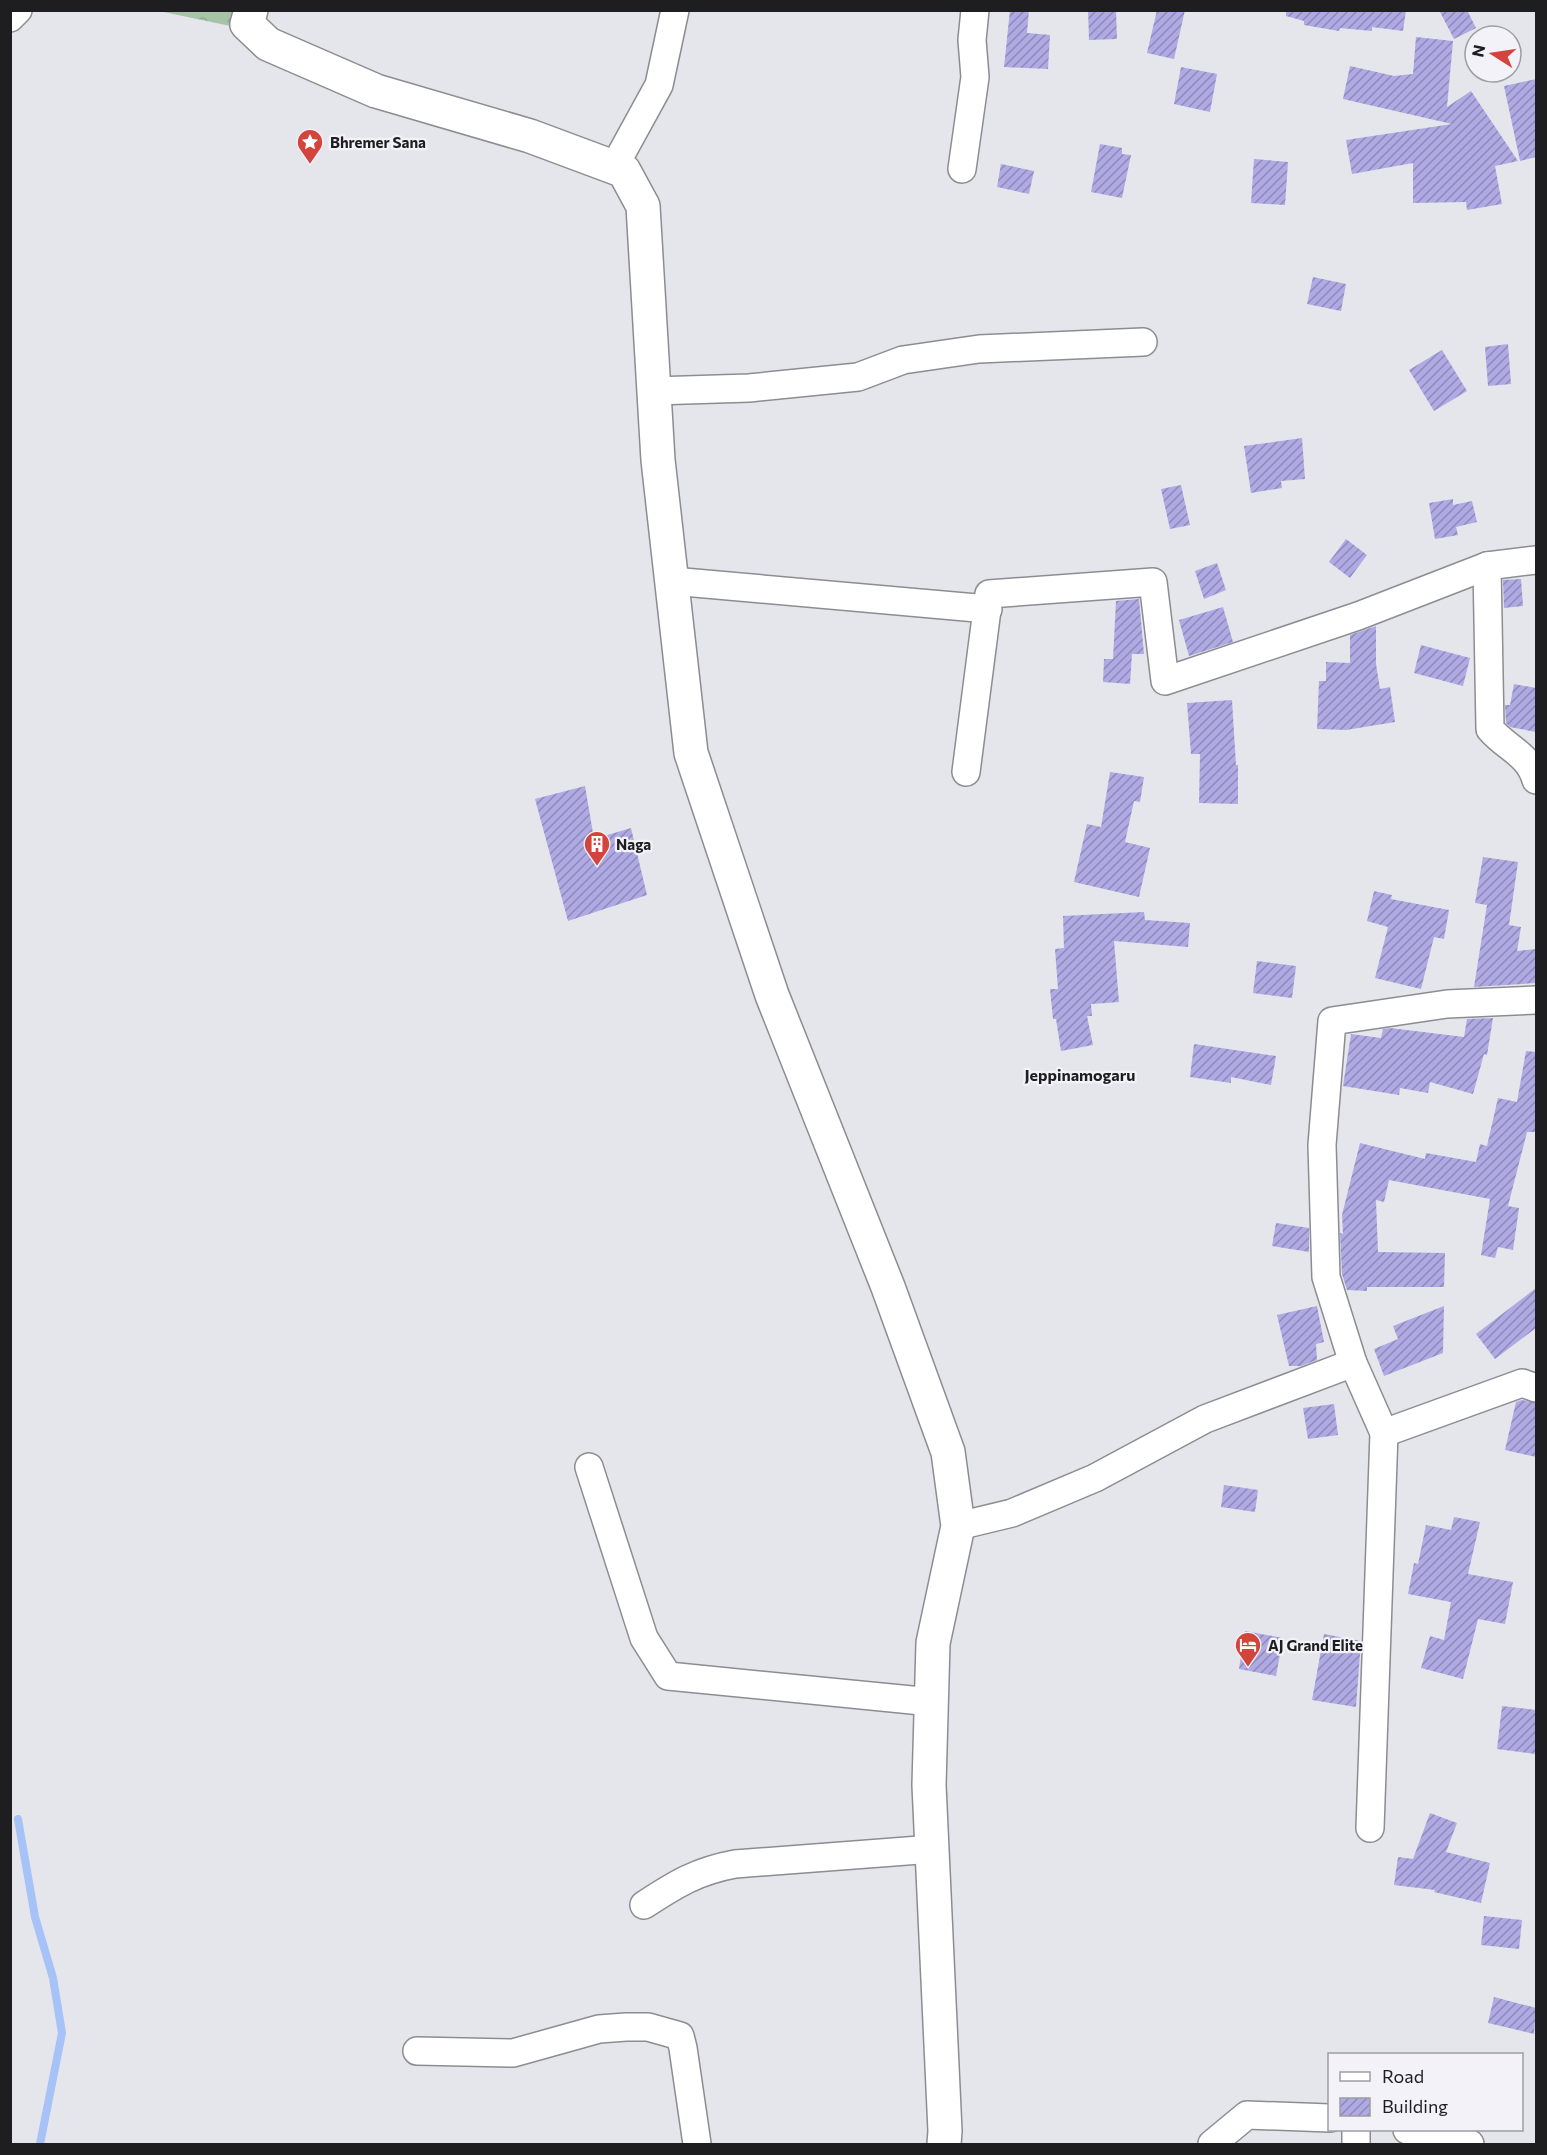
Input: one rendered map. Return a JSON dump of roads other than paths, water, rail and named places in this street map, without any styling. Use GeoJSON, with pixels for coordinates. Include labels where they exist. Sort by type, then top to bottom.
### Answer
{"type":"FeatureCollection","features":[{"type":"Feature","properties":{"kind":"street"},"geometry":{"type":"LineString","coordinates":[[10,18],[18,10]]}},
{"type":"Feature","properties":{"kind":"street"},"geometry":{"type":"LineString","coordinates":[[251,10],[247,24],[268,44],[376,91],[530,136],[624,171],[643,206],[658,460],[691,753],[772,995],[888,1287],[948,1452],[958,1526],[933,1643],[929,1785],[944,2145]]}},
{"type":"Feature","properties":{"kind":"street"},"geometry":{"type":"LineString","coordinates":[[614,167],[659,85],[675,10]]}},
{"type":"Feature","properties":{"kind":"street"},"geometry":{"type":"LineString","coordinates":[[962,169],[975,77],[972,40],[975,10]]}},
{"type":"Feature","properties":{"kind":"street"},"geometry":{"type":"LineString","coordinates":[[654,391],[749,388],[858,377],[903,360],[979,349],[1143,342]]}},
{"type":"Feature","properties":{"kind":"street"},"geometry":{"type":"LineString","coordinates":[[966,772],[989,594],[1153,582],[1165,681],[1358,616],[1487,566],[1536,560]]}},
{"type":"Feature","properties":{"kind":"street"},"geometry":{"type":"LineString","coordinates":[[1487,566],[1490,729],[1497,738],[1525,757],[1536,780]]}},
{"type":"Feature","properties":{"kind":"street"},"geometry":{"type":"LineString","coordinates":[[672,581],[988,609]]}},
{"type":"Feature","properties":{"kind":"street"},"geometry":{"type":"LineString","coordinates":[[1370,1828],[1384,1433],[1353,1364],[1326,1276],[1322,1145],[1332,1021],[1447,1004],[1536,1000]]}},
{"type":"Feature","properties":{"kind":"street"},"geometry":{"type":"LineString","coordinates":[[958,1526],[1012,1513],[1095,1478],[1205,1419],[1353,1364]]}},
{"type":"Feature","properties":{"kind":"street"},"geometry":{"type":"LineString","coordinates":[[1384,1433],[1522,1383],[1536,1388]]}},
{"type":"Feature","properties":{"kind":"street"},"geometry":{"type":"LineString","coordinates":[[589,1467],[644,1638],[669,1676],[932,1702]]}},
{"type":"Feature","properties":{"kind":"street"},"geometry":{"type":"LineString","coordinates":[[644,1905],[684,1879],[705,1869],[735,1864],[933,1849]]}},
{"type":"Feature","properties":{"kind":"street"},"geometry":{"type":"LineString","coordinates":[[417,2051],[513,2053],[599,2029],[648,2027],[666,2031],[680,2036],[697,2145]]}},
{"type":"Feature","properties":{"kind":"street"},"geometry":{"type":"LineString","coordinates":[[1212,2145],[1247,2115],[1328,2118]]}},
{"type":"Feature","properties":{"kind":"street"},"geometry":{"type":"LineString","coordinates":[[1411,2131],[1470,2145]]}},
{"type":"Feature","properties":{"kind":"waterway"},"geometry":{"type":"LineString","coordinates":[[18,1819],[35,1917],[53,1978],[62,2033],[40,2144]]}},
{"type":"Feature","properties":{"kind":"place","name":"Bhremer Sana"},"geometry":{"type":"Point","coordinates":[310,165]}},
{"type":"Feature","properties":{"kind":"place","name":"Naga"},"geometry":{"type":"Point","coordinates":[597,867]}},
{"type":"Feature","properties":{"kind":"place","name":"AJ Grand Elite"},"geometry":{"type":"Point","coordinates":[1248,1668]}},
{"type":"Feature","properties":{"kind":"district","name":"Jeppinamogaru"},"geometry":{"type":"Point","coordinates":[1080,1074]}}]}
